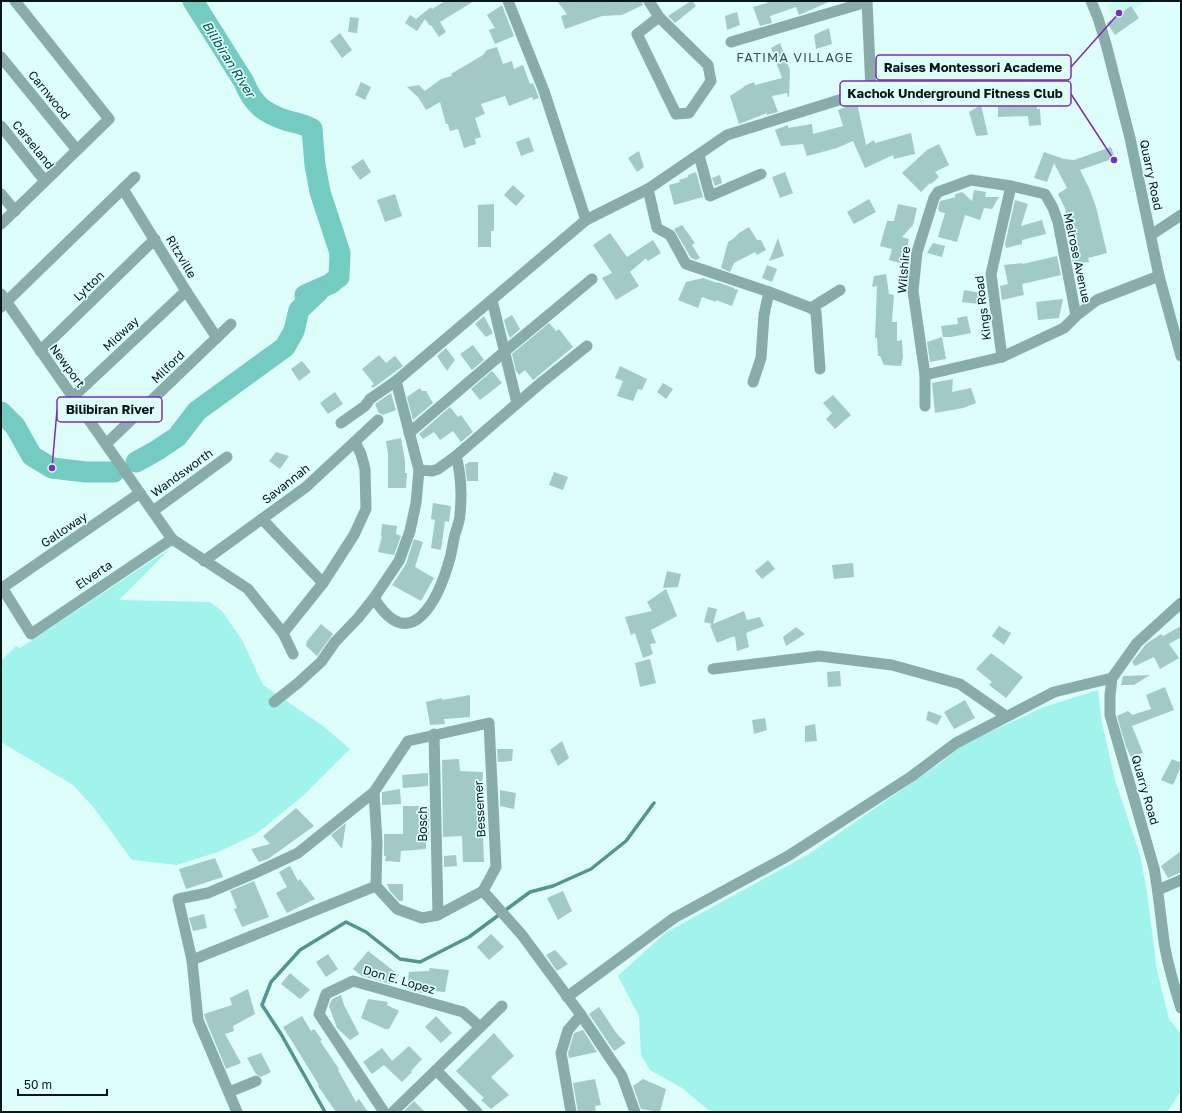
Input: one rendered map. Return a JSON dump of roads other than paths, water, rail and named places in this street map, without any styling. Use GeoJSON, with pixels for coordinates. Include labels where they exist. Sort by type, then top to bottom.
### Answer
{"type":"FeatureCollection","features":[{"type":"Feature","properties":{"kind":"street"},"geometry":{"type":"LineString","coordinates":[[1,224],[109,119],[15,1]]}},
{"type":"Feature","properties":{"kind":"street"},"geometry":{"type":"LineString","coordinates":[[508,1],[544,91],[586,220]]}},
{"type":"Feature","properties":{"kind":"street"},"geometry":{"type":"LineString","coordinates":[[649,1],[659,17],[708,65],[711,81],[689,113],[676,114],[638,34],[659,17]]}},
{"type":"Feature","properties":{"kind":"street"},"geometry":{"type":"LineString","coordinates":[[341,423],[366,406],[370,399],[396,381],[586,220],[648,188],[727,135],[871,90],[867,1],[731,42]]}},
{"type":"Feature","properties":{"kind":"street","name":"Quarry Road"},"geometry":{"type":"LineString","coordinates":[[1091,1],[1106,44],[1130,138],[1160,276],[1181,356]]}},
{"type":"Feature","properties":{"kind":"street","name":"Carnwood"},"geometry":{"type":"LineString","coordinates":[[1,57],[77,150]]}},
{"type":"Feature","properties":{"kind":"street","name":"Carseland"},"geometry":{"type":"LineString","coordinates":[[1,126],[45,181]]}},
{"type":"Feature","properties":{"kind":"street"},"geometry":{"type":"LineString","coordinates":[[699,155],[710,196],[761,174]]}},
{"type":"Feature","properties":{"kind":"street"},"geometry":{"type":"LineString","coordinates":[[3,301],[135,177]]}},
{"type":"Feature","properties":{"kind":"street","name":"Wilshire"},"geometry":{"type":"LineString","coordinates":[[925,406],[925,375],[913,291],[917,252],[934,198],[938,192],[971,180],[1011,186]]}},
{"type":"Feature","properties":{"kind":"street","name":"Melrose Avenue"},"geometry":{"type":"LineString","coordinates":[[1011,186],[1044,194],[1053,208],[1058,222],[1076,316]]}},
{"type":"Feature","properties":{"kind":"street","name":"Kings Road"},"geometry":{"type":"LineString","coordinates":[[1002,357],[991,274],[1011,186]]}},
{"type":"Feature","properties":{"kind":"street"},"geometry":{"type":"LineString","coordinates":[[648,188],[657,228],[670,235],[686,264],[769,292],[811,308],[816,312],[820,369]]}},
{"type":"Feature","properties":{"kind":"street","name":"Ritzville"},"geometry":{"type":"LineString","coordinates":[[123,189],[217,338]]}},
{"type":"Feature","properties":{"kind":"street"},"geometry":{"type":"LineString","coordinates":[[1,194],[15,211]]}},
{"type":"Feature","properties":{"kind":"street"},"geometry":{"type":"LineString","coordinates":[[1151,235],[1181,215]]}},
{"type":"Feature","properties":{"kind":"street","name":"Lytton"},"geometry":{"type":"LineString","coordinates":[[40,351],[155,239]]}},
{"type":"Feature","properties":{"kind":"street"},"geometry":{"type":"LineString","coordinates":[[925,375],[1002,357],[1064,328],[1076,316],[1097,300],[1160,276]]}},
{"type":"Feature","properties":{"kind":"street"},"geometry":{"type":"LineString","coordinates":[[408,433],[592,279]]}},
{"type":"Feature","properties":{"kind":"street"},"geometry":{"type":"LineString","coordinates":[[811,308],[840,290]]}},
{"type":"Feature","properties":{"kind":"street","name":"Midway"},"geometry":{"type":"LineString","coordinates":[[73,397],[186,291]]}},
{"type":"Feature","properties":{"kind":"street"},"geometry":{"type":"LineString","coordinates":[[753,382],[761,358],[764,315],[769,292]]}},
{"type":"Feature","properties":{"kind":"street"},"geometry":{"type":"LineString","coordinates":[[492,300],[517,403]]}},
{"type":"Feature","properties":{"kind":"street","name":"Newport"},"geometry":{"type":"LineString","coordinates":[[3,301],[73,397],[172,539]]}},
{"type":"Feature","properties":{"kind":"street","name":"Milford"},"geometry":{"type":"LineString","coordinates":[[106,444],[231,324]]}},
{"type":"Feature","properties":{"kind":"street"},"geometry":{"type":"LineString","coordinates":[[419,470],[432,471],[438,469],[456,456],[517,403],[587,346]]}},
{"type":"Feature","properties":{"kind":"street"},"geometry":{"type":"LineString","coordinates":[[274,702],[321,662],[335,642],[358,618],[374,598],[399,561],[410,532],[416,504],[419,470],[408,433],[396,381]]}},
{"type":"Feature","properties":{"kind":"street","name":"Savannah"},"geometry":{"type":"LineString","coordinates":[[204,561],[306,487],[378,420]]}},
{"type":"Feature","properties":{"kind":"street"},"geometry":{"type":"LineString","coordinates":[[283,633],[323,583],[354,534],[366,508],[365,469],[361,454],[355,442]]}},
{"type":"Feature","properties":{"kind":"street"},"geometry":{"type":"LineString","coordinates":[[374,598],[379,607],[390,619],[404,624],[415,622],[422,617],[431,604],[450,558],[460,514],[460,473],[456,456]]}},
{"type":"Feature","properties":{"kind":"street","name":"Wandsworth"},"geometry":{"type":"LineString","coordinates":[[153,511],[227,457]]}},
{"type":"Feature","properties":{"kind":"street","name":"Galloway"},"geometry":{"type":"LineString","coordinates":[[1,587],[140,494]]}},
{"type":"Feature","properties":{"kind":"street"},"geometry":{"type":"LineString","coordinates":[[262,519],[323,583]]}},
{"type":"Feature","properties":{"kind":"street"},"geometry":{"type":"LineString","coordinates":[[172,539],[248,588],[283,633],[293,654]]}},
{"type":"Feature","properties":{"kind":"street","name":"Elverta"},"geometry":{"type":"LineString","coordinates":[[1,587],[31,634],[172,539]]}},
{"type":"Feature","properties":{"kind":"street","name":"Quarry Road"},"geometry":{"type":"LineString","coordinates":[[1181,603],[1136,643],[1112,678],[1110,695],[1110,715],[1154,868],[1166,955],[1181,1008]]}},
{"type":"Feature","properties":{"kind":"street"},"geometry":{"type":"LineString","coordinates":[[713,669],[819,656],[892,665],[960,684],[1006,716]]}},
{"type":"Feature","properties":{"kind":"street"},"geometry":{"type":"LineString","coordinates":[[567,997],[674,918],[788,856],[912,776],[956,743],[1054,692],[1112,678]]}},
{"type":"Feature","properties":{"kind":"street","name":"Bessemer"},"geometry":{"type":"LineString","coordinates":[[434,734],[489,723],[496,867],[483,891]]}},
{"type":"Feature","properties":{"kind":"street"},"geometry":{"type":"LineString","coordinates":[[237,1112],[198,1020],[192,960],[178,899],[208,893],[298,853],[374,792],[408,741],[434,734]]}},
{"type":"Feature","properties":{"kind":"street","name":"Bosch"},"geometry":{"type":"LineString","coordinates":[[434,734],[438,915]]}},
{"type":"Feature","properties":{"kind":"street"},"geometry":{"type":"LineString","coordinates":[[374,792],[377,842],[376,886],[397,910],[422,918],[438,915],[483,891],[522,935],[581,1015],[622,1076],[635,1112]]}},
{"type":"Feature","properties":{"kind":"street"},"geometry":{"type":"LineString","coordinates":[[1158,890],[1181,880]]}},
{"type":"Feature","properties":{"kind":"street"},"geometry":{"type":"LineString","coordinates":[[192,960],[376,886]]}},
{"type":"Feature","properties":{"kind":"street","name":"Don E. Lopez"},"geometry":{"type":"LineString","coordinates":[[384,1112],[319,1014],[326,994],[353,981],[463,1012],[480,1027]]}},
{"type":"Feature","properties":{"kind":"street"},"geometry":{"type":"LineString","coordinates":[[393,1112],[502,1006]]}},
{"type":"Feature","properties":{"kind":"street"},"geometry":{"type":"LineString","coordinates":[[571,1112],[560,1053],[568,1030],[581,1015]]}},
{"type":"Feature","properties":{"kind":"street"},"geometry":{"type":"LineString","coordinates":[[436,1070],[477,1112]]}},
{"type":"Feature","properties":{"kind":"street"},"geometry":{"type":"LineString","coordinates":[[229,1092],[256,1081]]}},
{"type":"Feature","properties":{"kind":"waterway","name":"Bilibiran River"},"geometry":{"type":"LineString","coordinates":[[193,1],[244,82],[251,97],[260,107],[272,115],[312,129],[315,165],[320,192],[340,253],[339,277],[330,284],[305,295],[318,292]]}},
{"type":"Feature","properties":{"kind":"waterway","name":"Bilibiran River"},"geometry":{"type":"LineString","coordinates":[[136,462],[177,437],[197,411],[285,347],[294,331],[299,310],[318,292]]}},
{"type":"Feature","properties":{"kind":"waterway","name":"Bilibiran River"},"geometry":{"type":"LineString","coordinates":[[1,412],[15,426],[32,456],[52,468],[86,472],[114,472]]}},
{"type":"Feature","properties":{"kind":"waterway"},"geometry":{"type":"LineString","coordinates":[[325,1112],[281,1034],[262,1005],[271,982],[300,950],[346,922],[366,932],[400,959],[420,962],[469,937],[530,892],[553,886],[591,869],[626,841],[654,803]]}},
{"type":"Feature","properties":{"kind":"place","name":"Raises Montessori Academe"},"geometry":{"type":"Point","coordinates":[1119,13]}},
{"type":"Feature","properties":{"kind":"place","name":"Kachok Underground Fitness Club"},"geometry":{"type":"Point","coordinates":[1114,160]}},
{"type":"Feature","properties":{"kind":"place","name":"Bilibiran River"},"geometry":{"type":"Point","coordinates":[52,468]}},
{"type":"Feature","properties":{"kind":"district","name":"FATIMA VILLAGE"},"geometry":{"type":"Point","coordinates":[795,57]}}]}
